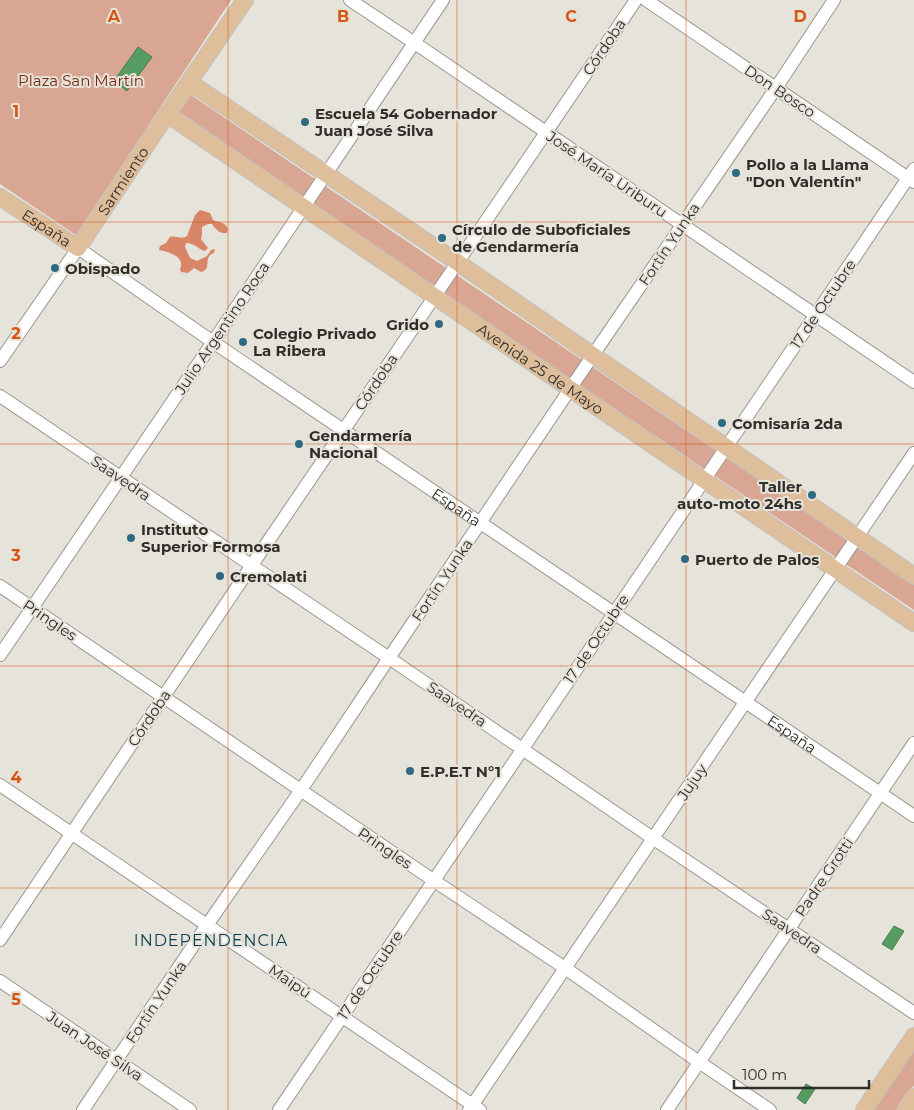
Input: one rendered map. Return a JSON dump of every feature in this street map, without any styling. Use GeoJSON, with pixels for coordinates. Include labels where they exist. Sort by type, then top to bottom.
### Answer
{"type":"FeatureCollection","features":[{"type":"Feature","properties":{"kind":"main road","name":"Sarmiento"},"geometry":{"type":"LineString","coordinates":[[78,248],[245,0]]}},
{"type":"Feature","properties":{"kind":"main road"},"geometry":{"type":"LineString","coordinates":[[189,82],[457,262],[914,576]]}},
{"type":"Feature","properties":{"kind":"main road","name":"Avenida 25 de Mayo"},"geometry":{"type":"LineString","coordinates":[[167,114],[914,623]]}},
{"type":"Feature","properties":{"kind":"main road","name":"España"},"geometry":{"type":"LineString","coordinates":[[0,197],[78,248]]}},
{"type":"Feature","properties":{"kind":"main road"},"geometry":{"type":"LineString","coordinates":[[864,1110],[914,1036]]}},
{"type":"Feature","properties":{"kind":"main road"},"geometry":{"type":"LineString","coordinates":[[905,1110],[914,1097]]}},
{"type":"Feature","properties":{"kind":"street","name":"José María Uriburu"},"geometry":{"type":"LineString","coordinates":[[350,0],[914,382]]}},
{"type":"Feature","properties":{"kind":"street","name":"Julio Argentino Roca"},"geometry":{"type":"LineString","coordinates":[[0,655],[443,0]]}},
{"type":"Feature","properties":{"kind":"street","name":"Córdoba"},"geometry":{"type":"LineString","coordinates":[[0,940],[636,0]]}},
{"type":"Feature","properties":{"kind":"street","name":"Don Bosco"},"geometry":{"type":"LineString","coordinates":[[646,0],[776,88],[912,176]]}},
{"type":"Feature","properties":{"kind":"street","name":"Fortín Yunka"},"geometry":{"type":"LineString","coordinates":[[84,1110],[207,925],[301,790],[571,389],[592,355],[776,88],[834,0]]}},
{"type":"Feature","properties":{"kind":"street","name":"17 de Octubre"},"geometry":{"type":"LineString","coordinates":[[279,1110],[704,480],[912,176]]}},
{"type":"Feature","properties":{"kind":"street","name":"España"},"geometry":{"type":"LineString","coordinates":[[78,248],[213,342],[914,816]]}},
{"type":"Feature","properties":{"kind":"street","name":"Sarmiento"},"geometry":{"type":"LineString","coordinates":[[0,361],[78,248]]}},
{"type":"Feature","properties":{"kind":"street","name":"Saavedra"},"geometry":{"type":"LineString","coordinates":[[0,396],[914,1013]]}},
{"type":"Feature","properties":{"kind":"street","name":"Jujuy"},"geometry":{"type":"LineString","coordinates":[[474,1108],[565,968],[914,453]]}},
{"type":"Feature","properties":{"kind":"street","name":"Pringles"},"geometry":{"type":"LineString","coordinates":[[0,586],[565,968],[770,1110]]}},
{"type":"Feature","properties":{"kind":"street","name":"Padre Grotti"},"geometry":{"type":"LineString","coordinates":[[667,1110],[914,743]]}},
{"type":"Feature","properties":{"kind":"street","name":"Maipú"},"geometry":{"type":"LineString","coordinates":[[0,785],[342,1016],[474,1108]]}},
{"type":"Feature","properties":{"kind":"street","name":"Juan José Silva"},"geometry":{"type":"LineString","coordinates":[[0,981],[190,1110]]}},
{"type":"Feature","properties":{"kind":"green space","name":"Plaza San Martín"},"geometry":{"type":"Polygon","coordinates":[[[0,0],[231,0],[76,235],[0,184],[0,0]]]}},
{"type":"Feature","properties":{"kind":"green space"},"geometry":{"type":"Polygon","coordinates":[[[191,95],[914,585],[914,610],[178,114],[191,95]]]}},
{"type":"Feature","properties":{"kind":"green space"},"geometry":{"type":"Polygon","coordinates":[[[914,1048],[914,1085],[897,1110],[872,1110],[914,1048]]]}},
{"type":"Feature","properties":{"kind":"shaded area"},"geometry":{"type":"Polygon","coordinates":[[[138,47],[152,57],[127,91],[114,81],[138,47]]]}},
{"type":"Feature","properties":{"kind":"shaded area"},"geometry":{"type":"Polygon","coordinates":[[[200,210],[210,213],[213,220],[225,225],[228,229],[227,233],[218,231],[212,224],[202,227],[201,239],[208,248],[205,251],[193,244],[186,243],[185,247],[190,258],[197,261],[215,249],[214,253],[210,255],[205,270],[201,272],[194,268],[188,273],[181,272],[181,261],[171,253],[159,250],[160,246],[166,243],[170,237],[183,238],[187,236],[195,215],[200,210]]]}},
{"type":"Feature","properties":{"kind":"shaded area"},"geometry":{"type":"Polygon","coordinates":[[[894,926],[904,931],[892,950],[882,944],[894,926]]]}},
{"type":"Feature","properties":{"kind":"shaded area"},"geometry":{"type":"Polygon","coordinates":[[[806,1084],[815,1089],[805,1104],[797,1098],[806,1084]]]}},
{"type":"Feature","properties":{"kind":"place","name":"Escuela 54 Gobernador Juan José Silva"},"geometry":{"type":"Point","coordinates":[305,122]}},
{"type":"Feature","properties":{"kind":"place","name":"Pollo a la Llama \"Don Valentín\""},"geometry":{"type":"Point","coordinates":[736,173]}},
{"type":"Feature","properties":{"kind":"place","name":"Círculo de Suboficiales de Gendarmería"},"geometry":{"type":"Point","coordinates":[442,238]}},
{"type":"Feature","properties":{"kind":"place","name":"Obispado"},"geometry":{"type":"Point","coordinates":[55,268]}},
{"type":"Feature","properties":{"kind":"place","name":"Grido"},"geometry":{"type":"Point","coordinates":[439,324]}},
{"type":"Feature","properties":{"kind":"place","name":"Colegio Privado La Ribera"},"geometry":{"type":"Point","coordinates":[243,342]}},
{"type":"Feature","properties":{"kind":"place","name":"Comisaría 2da"},"geometry":{"type":"Point","coordinates":[722,423]}},
{"type":"Feature","properties":{"kind":"place","name":"Gendarmería Nacional"},"geometry":{"type":"Point","coordinates":[299,444]}},
{"type":"Feature","properties":{"kind":"place","name":"Taller auto-moto 24hs"},"geometry":{"type":"Point","coordinates":[812,495]}},
{"type":"Feature","properties":{"kind":"place","name":"Instituto Superior Formosa"},"geometry":{"type":"Point","coordinates":[131,538]}},
{"type":"Feature","properties":{"kind":"place","name":"Puerto de Palos"},"geometry":{"type":"Point","coordinates":[685,559]}},
{"type":"Feature","properties":{"kind":"place","name":"Cremolati"},"geometry":{"type":"Point","coordinates":[220,576]}},
{"type":"Feature","properties":{"kind":"place","name":"E.P.E.T N°1"},"geometry":{"type":"Point","coordinates":[410,771]}},
{"type":"Feature","properties":{"kind":"district","name":"INDEPENDENCIA"},"geometry":{"type":"Point","coordinates":[211,940]}}]}
